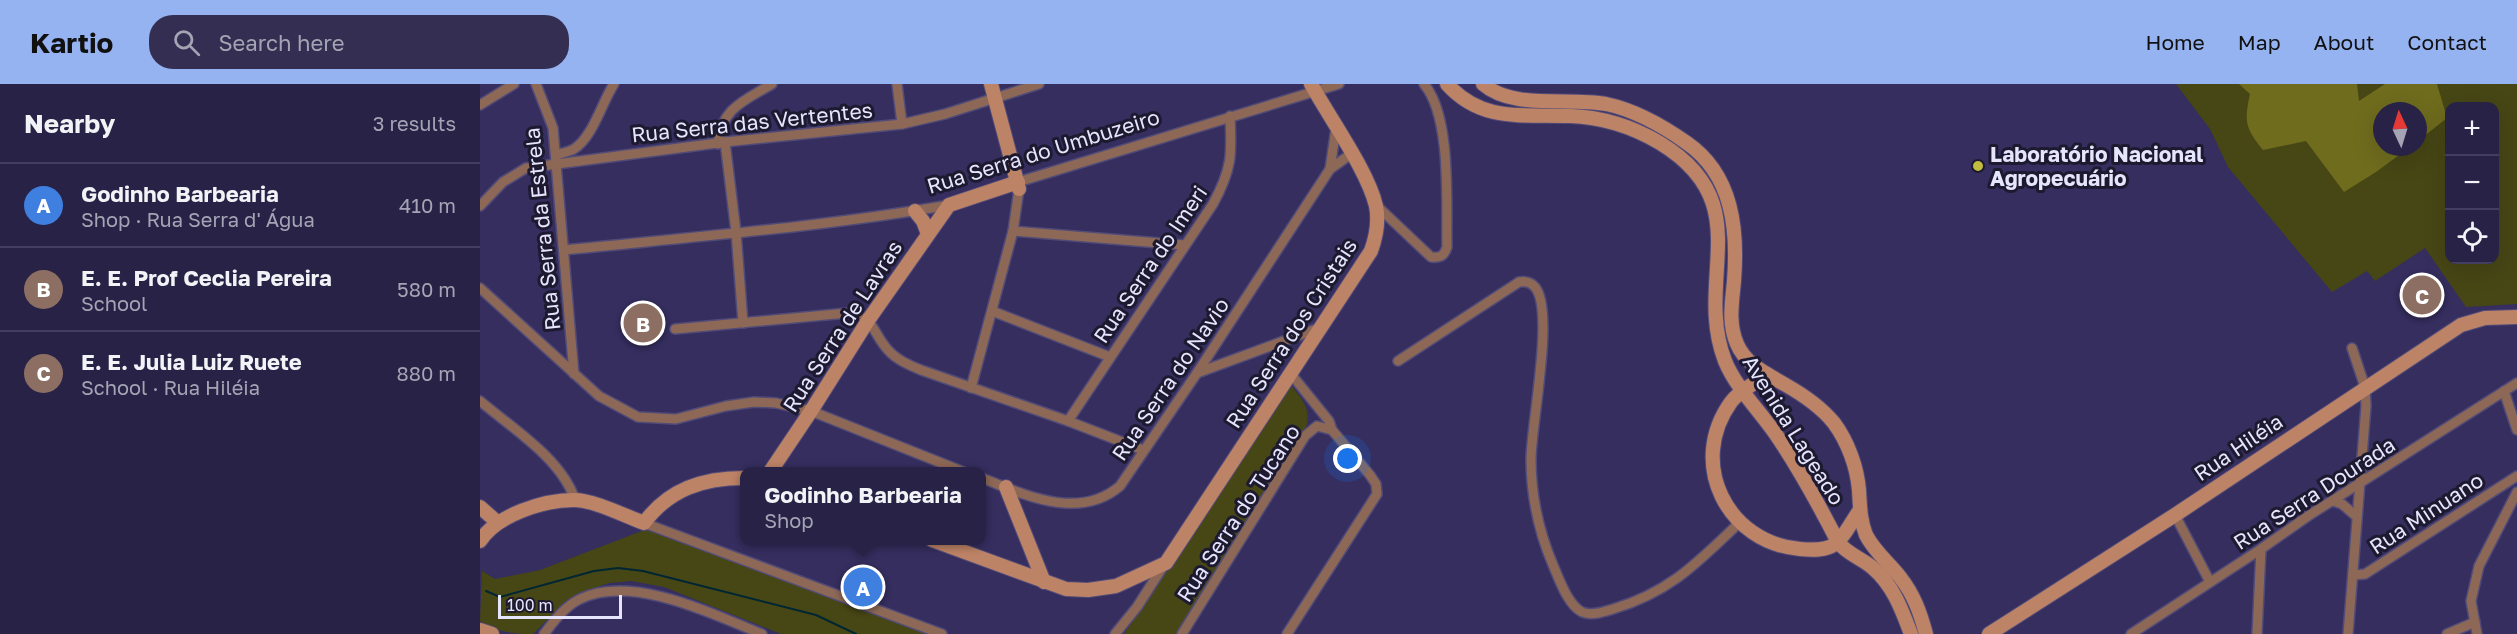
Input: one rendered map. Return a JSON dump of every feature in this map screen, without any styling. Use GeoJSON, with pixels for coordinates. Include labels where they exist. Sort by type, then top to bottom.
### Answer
{"type":"FeatureCollection","features":[{"type":"Feature","properties":{"kind":"main road","name":"Avenida Lageado"},"geometry":{"type":"LineString","coordinates":[[1447,84],[1468,102],[1495,113],[1515,117],[1570,116],[1607,121],[1639,132],[1686,162],[1707,188],[1717,218],[1719,241],[1715,302],[1716,330],[1726,363],[1800,470],[1838,543],[1882,577],[1898,602],[1911,634]]}},
{"type":"Feature","properties":{"kind":"main road","name":"Avenida Lageado"},"geometry":{"type":"LineString","coordinates":[[1483,84],[1494,92],[1521,100],[1590,102],[1627,110],[1665,129],[1699,153],[1724,186],[1732,210],[1735,253],[1731,313],[1737,345],[1756,368],[1813,403],[1833,423],[1850,453],[1856,471],[1861,520],[1870,541],[1900,577],[1916,601],[1926,634]]}},
{"type":"Feature","properties":{"kind":"main road","name":"Rua Serra dos Cristais"},"geometry":{"type":"LineString","coordinates":[[1166,563],[1371,251],[1377,222],[1376,205],[1351,154],[1312,87]]}},
{"type":"Feature","properties":{"kind":"main road"},"geometry":{"type":"LineString","coordinates":[[993,91],[1019,186]]}},
{"type":"Feature","properties":{"kind":"main road","name":"Rua Serra do Umbuzeiro"},"geometry":{"type":"LineString","coordinates":[[949,205],[1019,186]]}},
{"type":"Feature","properties":{"kind":"main road","name":"Rua Serra de Lavras"},"geometry":{"type":"LineString","coordinates":[[773,467],[812,411],[869,319],[949,205]]}},
{"type":"Feature","properties":{"kind":"main road"},"geometry":{"type":"LineString","coordinates":[[915,211],[923,221],[928,234]]}},
{"type":"Feature","properties":{"kind":"main road","name":"Rua Hiléia"},"geometry":{"type":"LineString","coordinates":[[1989,634],[2175,515],[2461,325],[2486,318],[2517,317]]}},
{"type":"Feature","properties":{"kind":"main road"},"geometry":{"type":"LineString","coordinates":[[1767,374],[1731,401],[1718,427],[1713,461],[1720,494],[1728,509],[1739,524],[1754,535],[1787,548],[1819,550],[1838,543],[1860,510]]}},
{"type":"Feature","properties":{"kind":"main road"},"geometry":{"type":"LineString","coordinates":[[480,541],[497,522],[538,506],[575,500],[644,523],[656,506],[672,494],[697,484],[740,479]]}},
{"type":"Feature","properties":{"kind":"main road"},"geometry":{"type":"LineString","coordinates":[[1006,487],[1044,582]]}},
{"type":"Feature","properties":{"kind":"main road"},"geometry":{"type":"LineString","coordinates":[[480,507],[497,522]]}},
{"type":"Feature","properties":{"kind":"main road"},"geometry":{"type":"LineString","coordinates":[[945,545],[1066,589],[1088,590],[1116,586],[1166,563]]}},
{"type":"Feature","properties":{"kind":"main road"},"geometry":{"type":"LineString","coordinates":[[480,630],[492,634]]}},
{"type":"Feature","properties":{"kind":"street"},"geometry":{"type":"LineString","coordinates":[[480,105],[514,84]]}},
{"type":"Feature","properties":{"kind":"street","name":"Rua Serra da Estrela"},"geometry":{"type":"LineString","coordinates":[[537,84],[551,119],[574,374]]}},
{"type":"Feature","properties":{"kind":"street"},"geometry":{"type":"LineString","coordinates":[[556,159],[580,144],[602,109],[614,84]]}},
{"type":"Feature","properties":{"kind":"street"},"geometry":{"type":"LineString","coordinates":[[743,323],[736,232],[721,143],[722,121],[729,112],[771,84]]}},
{"type":"Feature","properties":{"kind":"street"},"geometry":{"type":"LineString","coordinates":[[897,84],[902,124]]}},
{"type":"Feature","properties":{"kind":"street","name":"Rua Serra das Vertentes"},"geometry":{"type":"LineString","coordinates":[[480,206],[503,182],[519,171],[556,159],[902,124],[993,91],[1038,84]]}},
{"type":"Feature","properties":{"kind":"street","name":"Rua Serra do Umbuzeiro"},"geometry":{"type":"LineString","coordinates":[[1019,186],[1312,87],[1339,84]]}},
{"type":"Feature","properties":{"kind":"street"},"geometry":{"type":"LineString","coordinates":[[1376,205],[1431,257],[1439,258],[1444,255],[1448,247],[1443,135],[1436,100],[1424,84]]}},
{"type":"Feature","properties":{"kind":"street","name":"Rua Serra do Imeri"},"geometry":{"type":"LineString","coordinates":[[1068,421],[1213,204],[1230,168],[1230,116]]}},
{"type":"Feature","properties":{"kind":"street","name":"Rua Serra do Navio"},"geometry":{"type":"LineString","coordinates":[[1330,169],[1336,128]]}},
{"type":"Feature","properties":{"kind":"street","name":"Rua Serra do Navio"},"geometry":{"type":"LineString","coordinates":[[986,480],[1052,502],[1073,505],[1090,503],[1108,496],[1119,486],[1197,373],[1330,169],[1351,154]]}},
{"type":"Feature","properties":{"kind":"street"},"geometry":{"type":"LineString","coordinates":[[971,388],[1013,231],[1019,186]]}},
{"type":"Feature","properties":{"kind":"street","name":"Rua Serra do Umbuzeiro"},"geometry":{"type":"LineString","coordinates":[[564,250],[736,232],[949,205]]}},
{"type":"Feature","properties":{"kind":"street"},"geometry":{"type":"LineString","coordinates":[[1013,231],[1184,245]]}},
{"type":"Feature","properties":{"kind":"street"},"geometry":{"type":"LineString","coordinates":[[1398,361],[1519,282],[1529,283],[1536,288],[1539,295],[1543,336],[1541,374],[1531,446],[1534,500],[1543,536],[1556,571],[1574,604],[1583,612],[1595,613],[1623,606],[1662,589],[1703,559],[1739,524]]}},
{"type":"Feature","properties":{"kind":"street"},"geometry":{"type":"LineString","coordinates":[[480,288],[599,396],[638,417],[676,419],[726,406],[754,402],[776,403],[812,411],[954,467]]}},
{"type":"Feature","properties":{"kind":"street"},"geometry":{"type":"LineString","coordinates":[[992,311],[1110,357]]}},
{"type":"Feature","properties":{"kind":"street"},"geometry":{"type":"LineString","coordinates":[[675,329],[847,313],[861,314],[869,319],[880,340],[898,359],[921,370],[1068,421],[1143,450]]}},
{"type":"Feature","properties":{"kind":"street"},"geometry":{"type":"LineString","coordinates":[[1197,373],[1323,327]]}},
{"type":"Feature","properties":{"kind":"street"},"geometry":{"type":"LineString","coordinates":[[2348,634],[2365,413],[2365,387],[2352,348]]}},
{"type":"Feature","properties":{"kind":"street"},"geometry":{"type":"LineString","coordinates":[[1287,634],[1377,494],[1376,484],[1370,475],[1332,430],[1329,420],[1291,375]]}},
{"type":"Feature","properties":{"kind":"street","name":"Rua Serra Dourada"},"geometry":{"type":"LineString","coordinates":[[2131,634],[2517,382]]}},
{"type":"Feature","properties":{"kind":"street"},"geometry":{"type":"LineString","coordinates":[[2504,391],[2517,430]]}},
{"type":"Feature","properties":{"kind":"street"},"geometry":{"type":"LineString","coordinates":[[480,401],[553,463],[566,479],[575,500]]}},
{"type":"Feature","properties":{"kind":"street"},"geometry":{"type":"LineString","coordinates":[[2344,401],[2365,413]]}},
{"type":"Feature","properties":{"kind":"street","name":"Rua Serra do Tucano"},"geometry":{"type":"LineString","coordinates":[[1182,634],[1305,436],[1317,426],[1332,430]]}},
{"type":"Feature","properties":{"kind":"street"},"geometry":{"type":"LineString","coordinates":[[2361,459],[2380,472]]}},
{"type":"Feature","properties":{"kind":"street","name":"Rua Minuano"},"geometry":{"type":"LineString","coordinates":[[2353,576],[2365,574],[2517,476]]}},
{"type":"Feature","properties":{"kind":"street"},"geometry":{"type":"LineString","coordinates":[[2494,491],[2511,503]]}},
{"type":"Feature","properties":{"kind":"street"},"geometry":{"type":"LineString","coordinates":[[2477,634],[2471,601],[2479,566],[2517,492]]}},
{"type":"Feature","properties":{"kind":"street"},"geometry":{"type":"LineString","coordinates":[[2333,501],[2348,508],[2357,518]]}},
{"type":"Feature","properties":{"kind":"street"},"geometry":{"type":"LineString","coordinates":[[2175,515],[2210,582]]}},
{"type":"Feature","properties":{"kind":"street"},"geometry":{"type":"LineString","coordinates":[[644,523],[942,634]]}},
{"type":"Feature","properties":{"kind":"street"},"geometry":{"type":"LineString","coordinates":[[2257,634],[2261,549]]}},
{"type":"Feature","properties":{"kind":"street"},"geometry":{"type":"LineString","coordinates":[[1115,634],[1137,607],[1166,563]]}},
{"type":"Feature","properties":{"kind":"street"},"geometry":{"type":"LineString","coordinates":[[544,634],[558,616],[578,600],[590,595],[620,591],[638,592],[668,599],[762,634]]}},
{"type":"Feature","properties":{"kind":"street"},"geometry":{"type":"LineString","coordinates":[[2446,634],[2475,622]]}},
{"type":"Feature","properties":{"kind":"shaded area"},"geometry":{"type":"Polygon","coordinates":[[[2176,84],[2517,84],[2517,304],[2466,307],[2425,248],[2375,281],[2367,271],[2332,292],[2228,167],[2210,129],[2176,84]]]}},
{"type":"Feature","properties":{"kind":"shaded area"},"geometry":{"type":"Polygon","coordinates":[[[2239,84],[2357,84],[2359,101],[2385,84],[2437,84],[2445,111],[2445,120],[2427,134],[2427,102],[2373,102],[2373,156],[2398,156],[2344,192],[2306,141],[2263,150],[2249,130],[2247,111],[2250,94],[2239,84]]]}},
{"type":"Feature","properties":{"kind":"shaded area"},"geometry":{"type":"Polygon","coordinates":[[[1290,384],[1306,409],[1308,415],[1306,427],[1176,634],[1124,634],[1290,384]]]}},
{"type":"Feature","properties":{"kind":"shaded area"},"geometry":{"type":"Polygon","coordinates":[[[647,529],[935,634],[781,634],[664,587],[631,581],[609,583],[579,593],[563,604],[533,634],[505,632],[480,621],[482,571],[495,579],[540,570],[647,529]]]}},
{"type":"Feature","properties":{"kind":"waterway"},"geometry":{"type":"LineString","coordinates":[[486,591],[500,597],[594,571],[618,568],[643,571],[816,615],[856,634]]}},
{"type":"Feature","properties":{"kind":"place","name":"Laboratório Nacional Agropecuário"},"geometry":{"type":"Point","coordinates":[1978,166]}},
{"type":"Feature","properties":{"kind":"place","name":"E. E. Julia Luiz Ruete"},"geometry":{"type":"Point","coordinates":[2422,295]}},
{"type":"Feature","properties":{"kind":"place","name":"E. E. Prof Ceclia Pereira"},"geometry":{"type":"Point","coordinates":[643,323]}},
{"type":"Feature","properties":{"kind":"place","name":"Godinho Barbearia"},"geometry":{"type":"Point","coordinates":[863,587]}}]}
